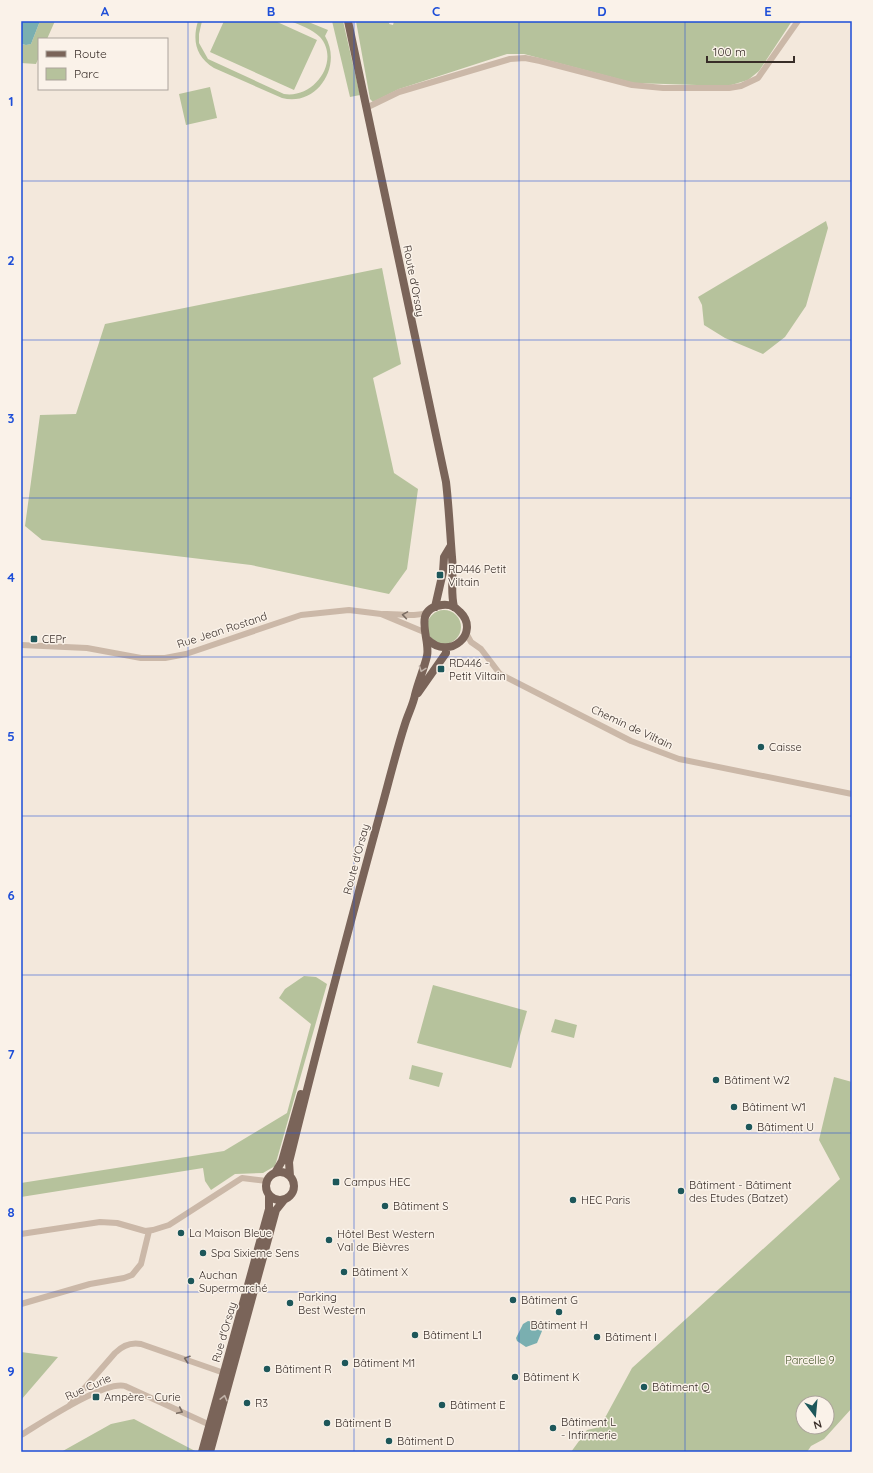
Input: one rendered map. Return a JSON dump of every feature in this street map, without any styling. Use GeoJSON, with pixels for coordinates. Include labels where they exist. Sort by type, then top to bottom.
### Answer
{"type":"FeatureCollection","features":[{"type":"Feature","properties":{"kind":"main road","name":"Route d'Orsay"},"geometry":{"type":"LineString","coordinates":[[348,21],[446,482],[451,524],[451,594],[454,607]]}},
{"type":"Feature","properties":{"kind":"main road","name":"Route d'Orsay"},"geometry":{"type":"LineString","coordinates":[[432,610],[443,572],[444,557],[450,547]]}},
{"type":"Feature","properties":{"kind":"main road"},"geometry":{"type":"LineString","coordinates":[[441,605],[454,607],[459,610],[466,621],[466,633],[460,642],[446,648],[439,648],[425,636],[423,625],[432,610],[441,605]]}},
{"type":"Feature","properties":{"kind":"main road","name":"Route d'Orsay"},"geometry":{"type":"LineString","coordinates":[[275,1173],[282,1161],[322,1026],[405,722],[414,699],[427,655],[425,636]]}},
{"type":"Feature","properties":{"kind":"main road","name":"Route d'Orsay"},"geometry":{"type":"LineString","coordinates":[[414,699],[446,653],[446,648]]}},
{"type":"Feature","properties":{"kind":"main road","name":"Route d'Orsay"},"geometry":{"type":"LineString","coordinates":[[290,1176],[289,1162],[322,1026]]}},
{"type":"Feature","properties":{"kind":"main road"},"geometry":{"type":"LineString","coordinates":[[283,1172],[290,1176],[294,1184],[293,1191],[284,1200],[276,1200],[269,1195],[266,1181],[275,1173],[283,1172]]}},
{"type":"Feature","properties":{"kind":"main road","name":"Rue d'Orsay"},"geometry":{"type":"LineString","coordinates":[[210,1452],[227,1374],[269,1208],[269,1195]]}},
{"type":"Feature","properties":{"kind":"main road","name":"Rue d'Orsay"},"geometry":{"type":"LineString","coordinates":[[202,1452],[276,1210],[284,1200]]}},
{"type":"Feature","properties":{"kind":"street"},"geometry":{"type":"LineString","coordinates":[[366,108],[399,92],[510,59],[525,58],[632,85],[729,88],[741,86],[758,78],[798,21]]}},
{"type":"Feature","properties":{"kind":"street","name":"Rue Jean Rostand"},"geometry":{"type":"LineString","coordinates":[[21,645],[88,648],[141,658],[165,658],[186,654],[301,615],[350,610],[381,614],[394,613],[412,616],[432,610]]}},
{"type":"Feature","properties":{"kind":"street","name":"Rue Jean Rostand"},"geometry":{"type":"LineString","coordinates":[[381,614],[425,636]]}},
{"type":"Feature","properties":{"kind":"street","name":"Chemin de Viltain"},"geometry":{"type":"LineString","coordinates":[[466,633],[472,642],[481,649],[500,674],[631,741],[679,759],[852,794]]}},
{"type":"Feature","properties":{"kind":"street"},"geometry":{"type":"LineString","coordinates":[[460,642],[472,642]]}},
{"type":"Feature","properties":{"kind":"street"},"geometry":{"type":"LineString","coordinates":[[21,1234],[100,1222],[117,1223],[149,1231],[169,1225],[242,1178],[266,1181]]}},
{"type":"Feature","properties":{"kind":"street"},"geometry":{"type":"LineString","coordinates":[[21,1304],[90,1284],[124,1278],[132,1274],[141,1264],[149,1231]]}},
{"type":"Feature","properties":{"kind":"street"},"geometry":{"type":"LineString","coordinates":[[68,1407],[115,1353],[120,1348],[130,1344],[141,1344],[227,1374]]}},
{"type":"Feature","properties":{"kind":"street","name":"Rue Curie"},"geometry":{"type":"LineString","coordinates":[[21,1435],[68,1407],[110,1386],[121,1384],[210,1425]]}},
{"type":"Feature","properties":{"kind":"street"},"geometry":{"type":"LineString","coordinates":[[210,1425],[218,1420]]}},
{"type":"Feature","properties":{"kind":"green space"},"geometry":{"type":"Polygon","coordinates":[[[40,21],[55,21],[47,38],[38,38],[38,59],[36,64],[21,63],[21,44],[31,44],[40,21]]]}},
{"type":"Feature","properties":{"kind":"green space"},"geometry":{"type":"Polygon","coordinates":[[[198,21],[202,21],[199,34],[199,43],[208,59],[284,94],[295,94],[305,91],[314,84],[326,67],[326,47],[320,37],[310,29],[290,21],[306,21],[328,30],[325,36],[330,48],[331,60],[329,71],[323,82],[316,90],[306,96],[295,99],[282,98],[208,64],[199,54],[197,48],[195,35],[198,21]]]}},
{"type":"Feature","properties":{"kind":"green space"},"geometry":{"type":"Polygon","coordinates":[[[224,21],[275,21],[317,40],[294,90],[210,52],[224,21]]]}},
{"type":"Feature","properties":{"kind":"green space"},"geometry":{"type":"Polygon","coordinates":[[[332,21],[343,21],[360,95],[350,97],[332,21]]]}},
{"type":"Feature","properties":{"kind":"green space"},"geometry":{"type":"Polygon","coordinates":[[[356,21],[390,21],[389,24],[393,25],[394,21],[792,21],[759,71],[748,80],[728,86],[634,83],[524,54],[507,54],[399,89],[373,102],[370,99],[356,21]]]}},
{"type":"Feature","properties":{"kind":"green space"},"geometry":{"type":"Polygon","coordinates":[[[210,87],[217,118],[186,125],[179,94],[210,87]]]}},
{"type":"Feature","properties":{"kind":"green space"},"geometry":{"type":"Polygon","coordinates":[[[826,221],[828,228],[806,306],[785,337],[763,354],[725,338],[704,325],[702,305],[698,297],[826,221]]]}},
{"type":"Feature","properties":{"kind":"green space"},"geometry":{"type":"Polygon","coordinates":[[[382,268],[401,364],[373,378],[394,473],[418,489],[407,569],[389,594],[251,565],[42,540],[25,526],[40,415],[76,414],[105,324],[382,268]]]}},
{"type":"Feature","properties":{"kind":"green space"},"geometry":{"type":"Polygon","coordinates":[[[444,610],[456,615],[461,627],[456,639],[444,644],[432,639],[427,627],[432,615],[444,610]]]}},
{"type":"Feature","properties":{"kind":"green space"},"geometry":{"type":"Polygon","coordinates":[[[304,976],[316,977],[327,984],[275,1166],[263,1173],[235,1174],[211,1190],[205,1181],[203,1168],[21,1197],[21,1183],[224,1151],[287,1113],[311,1024],[279,998],[285,989],[304,976]]]}},
{"type":"Feature","properties":{"kind":"green space"},"geometry":{"type":"Polygon","coordinates":[[[433,985],[527,1011],[511,1068],[417,1043],[433,985]]]}},
{"type":"Feature","properties":{"kind":"green space"},"geometry":{"type":"Polygon","coordinates":[[[555,1019],[577,1025],[574,1038],[551,1032],[555,1019]]]}},
{"type":"Feature","properties":{"kind":"green space"},"geometry":{"type":"Polygon","coordinates":[[[412,1065],[443,1073],[439,1087],[409,1079],[412,1065]]]}},
{"type":"Feature","properties":{"kind":"green space","name":"Parcelle 9"},"geometry":{"type":"Polygon","coordinates":[[[834,1077],[852,1082],[852,1408],[835,1427],[835,1395],[795,1395],[795,1435],[828,1435],[824,1439],[811,1446],[807,1452],[571,1452],[587,1430],[600,1427],[632,1368],[840,1179],[819,1140],[834,1077]]]}},
{"type":"Feature","properties":{"kind":"green space"},"geometry":{"type":"Polygon","coordinates":[[[21,1352],[58,1357],[21,1400],[21,1352]]]}},
{"type":"Feature","properties":{"kind":"green space"},"geometry":{"type":"Polygon","coordinates":[[[134,1419],[197,1452],[61,1452],[111,1424],[134,1419]]]}},
{"type":"Feature","properties":{"kind":"water"},"geometry":{"type":"Polygon","coordinates":[[[21,21],[40,21],[31,44],[21,44],[21,21]]]}},
{"type":"Feature","properties":{"kind":"water"},"geometry":{"type":"Polygon","coordinates":[[[528,1321],[539,1323],[542,1331],[537,1343],[526,1347],[517,1341],[516,1338],[523,1324],[528,1321]]]}},
{"type":"Feature","properties":{"kind":"place","name":"RD446 Petit Viltain"},"geometry":{"type":"Point","coordinates":[440,575]}},
{"type":"Feature","properties":{"kind":"place","name":"CEPr"},"geometry":{"type":"Point","coordinates":[34,639]}},
{"type":"Feature","properties":{"kind":"place","name":"RD446 - Petit Viltain"},"geometry":{"type":"Point","coordinates":[441,669]}},
{"type":"Feature","properties":{"kind":"place","name":"Caisse"},"geometry":{"type":"Point","coordinates":[761,747]}},
{"type":"Feature","properties":{"kind":"place","name":"Bâtiment W2"},"geometry":{"type":"Point","coordinates":[716,1080]}},
{"type":"Feature","properties":{"kind":"place","name":"Bâtiment W1"},"geometry":{"type":"Point","coordinates":[734,1107]}},
{"type":"Feature","properties":{"kind":"place","name":"Bâtiment U"},"geometry":{"type":"Point","coordinates":[749,1127]}},
{"type":"Feature","properties":{"kind":"place","name":"Campus HEC"},"geometry":{"type":"Point","coordinates":[336,1182]}},
{"type":"Feature","properties":{"kind":"place","name":"Bâtiment - Bâtiment des Etudes (Batzet)"},"geometry":{"type":"Point","coordinates":[681,1191]}},
{"type":"Feature","properties":{"kind":"place","name":"HEC Paris"},"geometry":{"type":"Point","coordinates":[573,1200]}},
{"type":"Feature","properties":{"kind":"place","name":"Bâtiment S"},"geometry":{"type":"Point","coordinates":[385,1206]}},
{"type":"Feature","properties":{"kind":"place","name":"La Maison Bleue"},"geometry":{"type":"Point","coordinates":[181,1233]}},
{"type":"Feature","properties":{"kind":"place","name":"Hôtel Best Western Val de Bièvres"},"geometry":{"type":"Point","coordinates":[329,1240]}},
{"type":"Feature","properties":{"kind":"place","name":"Spa Sixieme Sens"},"geometry":{"type":"Point","coordinates":[203,1253]}},
{"type":"Feature","properties":{"kind":"place","name":"Bâtiment X"},"geometry":{"type":"Point","coordinates":[344,1272]}},
{"type":"Feature","properties":{"kind":"place","name":"Auchan Supermarché"},"geometry":{"type":"Point","coordinates":[191,1281]}},
{"type":"Feature","properties":{"kind":"place","name":"Bâtiment G"},"geometry":{"type":"Point","coordinates":[513,1300]}},
{"type":"Feature","properties":{"kind":"place","name":"Parking Best Western"},"geometry":{"type":"Point","coordinates":[290,1303]}},
{"type":"Feature","properties":{"kind":"place","name":"Bâtiment H"},"geometry":{"type":"Point","coordinates":[559,1312]}},
{"type":"Feature","properties":{"kind":"place","name":"Bâtiment L1"},"geometry":{"type":"Point","coordinates":[415,1335]}},
{"type":"Feature","properties":{"kind":"place","name":"Bâtiment I"},"geometry":{"type":"Point","coordinates":[597,1337]}},
{"type":"Feature","properties":{"kind":"place","name":"Bâtiment M1"},"geometry":{"type":"Point","coordinates":[345,1363]}},
{"type":"Feature","properties":{"kind":"place","name":"Bâtiment R"},"geometry":{"type":"Point","coordinates":[267,1369]}},
{"type":"Feature","properties":{"kind":"place","name":"Bâtiment K"},"geometry":{"type":"Point","coordinates":[515,1377]}},
{"type":"Feature","properties":{"kind":"place","name":"Bâtiment Q"},"geometry":{"type":"Point","coordinates":[644,1387]}},
{"type":"Feature","properties":{"kind":"place","name":"Ampère - Curie"},"geometry":{"type":"Point","coordinates":[96,1397]}},
{"type":"Feature","properties":{"kind":"place","name":"R3"},"geometry":{"type":"Point","coordinates":[247,1403]}},
{"type":"Feature","properties":{"kind":"place","name":"Bâtiment E"},"geometry":{"type":"Point","coordinates":[442,1405]}},
{"type":"Feature","properties":{"kind":"place","name":"Bâtiment B"},"geometry":{"type":"Point","coordinates":[327,1423]}},
{"type":"Feature","properties":{"kind":"place","name":"Bâtiment L - Infirmerie"},"geometry":{"type":"Point","coordinates":[553,1428]}},
{"type":"Feature","properties":{"kind":"place","name":"Bâtiment D"},"geometry":{"type":"Point","coordinates":[389,1441]}}]}
